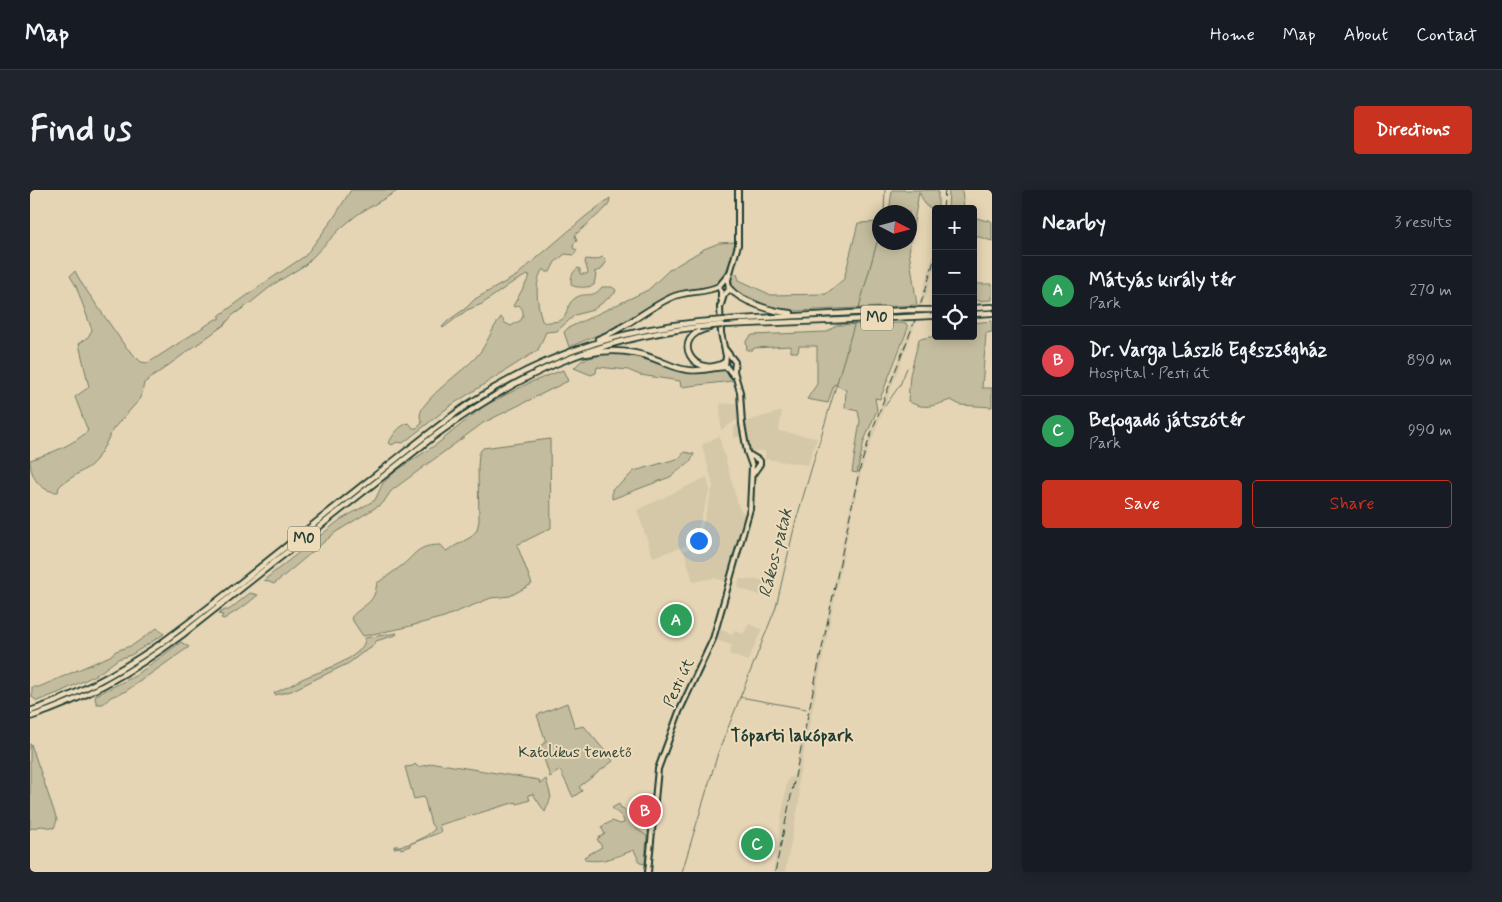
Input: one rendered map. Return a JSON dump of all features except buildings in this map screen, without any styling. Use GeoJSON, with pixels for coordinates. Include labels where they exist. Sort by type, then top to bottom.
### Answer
{"type":"FeatureCollection","features":[{"type":"Feature","properties":{"kind":"highway"},"geometry":{"type":"LineString","coordinates":[[728,286],[742,297],[768,309],[784,313],[810,315]]}},
{"type":"Feature","properties":{"kind":"highway"},"geometry":{"type":"LineString","coordinates":[[589,344],[670,298],[684,293],[722,288]]}},
{"type":"Feature","properties":{"kind":"highway"},"geometry":{"type":"LineString","coordinates":[[977,308],[992,307]]}},
{"type":"Feature","properties":{"kind":"highway","name":"M0"},"geometry":{"type":"LineString","coordinates":[[30,717],[38,711],[87,688],[145,654],[184,626],[456,413],[513,377],[556,356],[699,324],[722,325],[810,315],[932,309]]}},
{"type":"Feature","properties":{"kind":"highway"},"geometry":{"type":"LineString","coordinates":[[977,314],[992,314]]}},
{"type":"Feature","properties":{"kind":"highway","name":"M0"},"geometry":{"type":"LineString","coordinates":[[30,711],[38,711],[100,688],[149,659],[464,415],[512,384],[560,361],[589,344],[645,329],[699,324],[932,316]]}},
{"type":"Feature","properties":{"kind":"highway"},"geometry":{"type":"LineString","coordinates":[[722,325],[700,330],[692,336],[687,347],[689,355],[701,366],[713,366],[725,361]]}},
{"type":"Feature","properties":{"kind":"highway"},"geometry":{"type":"LineString","coordinates":[[574,353],[621,351],[644,355],[684,370],[701,371],[727,368]]}},
{"type":"Feature","properties":{"kind":"main road"},"geometry":{"type":"LineString","coordinates":[[737,381],[727,368],[725,361],[720,308],[722,288],[737,255],[738,190]]}},
{"type":"Feature","properties":{"kind":"main road"},"geometry":{"type":"LineString","coordinates":[[728,286],[731,269]]}},
{"type":"Feature","properties":{"kind":"main road"},"geometry":{"type":"LineString","coordinates":[[722,288],[728,286]]}},
{"type":"Feature","properties":{"kind":"main road"},"geometry":{"type":"LineString","coordinates":[[722,288],[728,286]]}},
{"type":"Feature","properties":{"kind":"main road"},"geometry":{"type":"LineString","coordinates":[[725,349],[735,362],[734,367],[746,445],[754,467],[760,464],[757,458],[753,460]]}},
{"type":"Feature","properties":{"kind":"main road"},"geometry":{"type":"LineString","coordinates":[[725,361],[732,359]]}},
{"type":"Feature","properties":{"kind":"main road"},"geometry":{"type":"LineString","coordinates":[[727,368],[734,367]]}},
{"type":"Feature","properties":{"kind":"main road","name":"Pesti út"},"geometry":{"type":"LineString","coordinates":[[648,872],[658,769],[679,712],[713,639],[748,516],[752,494],[751,478],[754,467]]}},
{"type":"Feature","properties":{"kind":"shaded area"},"geometry":{"type":"Polygon","coordinates":[[[932,260],[932,276],[927,293],[865,458],[856,493],[799,776],[800,798],[785,872],[773,872],[787,782],[789,778],[793,777],[796,769],[862,457],[923,292],[932,260]]]}},
{"type":"Feature","properties":{"kind":"shaded area"},"geometry":{"type":"Polygon","coordinates":[[[737,403],[737,420],[721,430],[720,404],[737,403]]]}},
{"type":"Feature","properties":{"kind":"shaded area"},"geometry":{"type":"Polygon","coordinates":[[[782,411],[779,431],[817,438],[808,465],[765,459],[765,451],[749,451],[747,435],[734,438],[734,427],[738,424],[782,411]]]}},
{"type":"Feature","properties":{"kind":"shaded area"},"geometry":{"type":"Polygon","coordinates":[[[719,436],[739,508],[746,516],[728,582],[713,578],[693,582],[684,550],[697,546],[713,486],[702,445],[719,436]]]}},
{"type":"Feature","properties":{"kind":"shaded area"},"geometry":{"type":"Polygon","coordinates":[[[707,477],[710,489],[694,543],[653,557],[637,510],[707,477]]]}},
{"type":"Feature","properties":{"kind":"shaded area"},"geometry":{"type":"Polygon","coordinates":[[[739,579],[765,580],[763,596],[738,588],[739,579]]]}},
{"type":"Feature","properties":{"kind":"shaded area"},"geometry":{"type":"Polygon","coordinates":[[[749,624],[762,629],[748,661],[729,654],[732,645],[715,640],[719,629],[733,634],[734,630],[743,634],[749,624]]]}},
{"type":"Feature","properties":{"kind":"green space"},"geometry":{"type":"Polygon","coordinates":[[[351,190],[399,190],[358,214],[341,228],[305,265],[274,284],[233,315],[224,325],[144,383],[141,398],[113,429],[96,460],[63,483],[59,487],[58,492],[46,489],[37,482],[30,466],[30,460],[68,445],[88,431],[75,397],[89,387],[79,344],[88,337],[92,330],[76,286],[70,276],[75,271],[125,346],[141,362],[148,363],[216,319],[219,319],[220,315],[305,256],[333,219],[351,190]]]}},
{"type":"Feature","properties":{"kind":"green space"},"geometry":{"type":"Polygon","coordinates":[[[892,190],[938,190],[938,205],[932,205],[932,208],[926,206],[919,192],[917,205],[890,205],[892,190]]]}},
{"type":"Feature","properties":{"kind":"green space"},"geometry":{"type":"Polygon","coordinates":[[[949,190],[962,190],[964,205],[948,205],[949,190]]]}},
{"type":"Feature","properties":{"kind":"green space"},"geometry":{"type":"Polygon","coordinates":[[[610,198],[607,207],[575,235],[577,241],[574,243],[573,248],[577,250],[574,255],[565,254],[555,262],[550,272],[543,269],[540,274],[537,294],[542,321],[546,323],[562,320],[572,301],[577,297],[596,293],[602,287],[612,287],[616,290],[615,293],[593,310],[575,315],[557,331],[546,332],[538,350],[450,406],[403,443],[397,442],[392,445],[389,443],[395,433],[403,426],[409,423],[413,428],[417,428],[422,423],[420,416],[427,402],[476,357],[501,317],[505,323],[511,326],[521,320],[522,309],[519,305],[513,306],[530,276],[527,275],[510,284],[482,304],[467,310],[442,327],[475,299],[516,276],[610,198]]]}},
{"type":"Feature","properties":{"kind":"green space"},"geometry":{"type":"Polygon","coordinates":[[[977,218],[987,221],[988,219],[992,222],[992,241],[977,236],[977,218]]]}},
{"type":"Feature","properties":{"kind":"green space"},"geometry":{"type":"Polygon","coordinates":[[[872,222],[872,250],[909,250],[917,305],[797,311],[768,306],[734,290],[731,279],[733,273],[737,274],[739,280],[771,295],[826,294],[844,279],[858,223],[872,222]]]}},
{"type":"Feature","properties":{"kind":"green space"},"geometry":{"type":"Polygon","coordinates":[[[734,242],[736,247],[724,276],[714,286],[677,292],[605,332],[569,347],[564,332],[568,328],[648,290],[669,270],[704,249],[719,243],[734,242]]]}},
{"type":"Feature","properties":{"kind":"green space"},"geometry":{"type":"Polygon","coordinates":[[[603,257],[607,261],[601,270],[594,272],[596,274],[594,285],[576,287],[571,285],[572,276],[578,268],[580,269],[580,274],[587,274],[586,259],[595,260],[603,257]]]}},
{"type":"Feature","properties":{"kind":"green space"},"geometry":{"type":"Polygon","coordinates":[[[977,283],[992,284],[992,300],[977,301],[977,283]]]}},
{"type":"Feature","properties":{"kind":"green space"},"geometry":{"type":"Polygon","coordinates":[[[992,321],[992,332],[986,333],[982,388],[992,388],[992,407],[960,405],[951,400],[934,405],[919,406],[908,401],[910,375],[919,339],[932,337],[932,340],[977,340],[977,323],[992,321]]]}},
{"type":"Feature","properties":{"kind":"green space"},"geometry":{"type":"Polygon","coordinates":[[[906,323],[908,328],[880,399],[875,398],[877,410],[864,441],[857,473],[852,472],[860,421],[858,411],[845,408],[846,390],[834,384],[828,403],[807,399],[817,384],[817,346],[799,346],[798,352],[791,352],[791,346],[747,350],[746,341],[752,335],[827,332],[837,325],[906,323]]]}},
{"type":"Feature","properties":{"kind":"green space"},"geometry":{"type":"Polygon","coordinates":[[[608,353],[644,357],[685,373],[705,373],[723,370],[729,372],[732,381],[681,387],[680,381],[640,375],[628,370],[597,367],[596,373],[591,375],[574,368],[582,360],[608,353]]]}},
{"type":"Feature","properties":{"kind":"green space"},"geometry":{"type":"Polygon","coordinates":[[[563,370],[568,381],[483,423],[391,491],[383,503],[336,532],[274,584],[264,580],[340,520],[375,500],[383,483],[396,471],[437,444],[484,406],[531,382],[563,370]]]}},
{"type":"Feature","properties":{"kind":"green space"},"geometry":{"type":"Polygon","coordinates":[[[550,439],[551,528],[517,545],[532,584],[510,596],[491,598],[444,617],[363,636],[351,618],[372,598],[377,583],[400,567],[418,551],[433,545],[441,545],[446,551],[471,537],[477,530],[479,521],[479,453],[483,448],[550,439]]]}},
{"type":"Feature","properties":{"kind":"green space"},"geometry":{"type":"Polygon","coordinates":[[[684,452],[694,454],[691,461],[670,477],[612,499],[612,489],[623,482],[634,471],[680,458],[684,452]]]}},
{"type":"Feature","properties":{"kind":"green space"},"geometry":{"type":"Polygon","coordinates":[[[250,593],[258,595],[224,619],[221,618],[223,615],[218,614],[229,610],[250,593]]]}},
{"type":"Feature","properties":{"kind":"green space"},"geometry":{"type":"Polygon","coordinates":[[[157,628],[164,634],[131,655],[118,659],[98,674],[37,701],[32,697],[32,687],[39,687],[110,656],[116,651],[133,645],[157,628]]]}},
{"type":"Feature","properties":{"kind":"green space"},"geometry":{"type":"Polygon","coordinates":[[[397,633],[396,635],[376,641],[371,648],[349,663],[291,691],[275,695],[274,693],[349,658],[358,652],[365,638],[397,633]]]}},
{"type":"Feature","properties":{"kind":"green space"},"geometry":{"type":"Polygon","coordinates":[[[181,642],[189,647],[126,691],[111,697],[103,704],[97,704],[96,695],[135,676],[181,642]]]}},
{"type":"Feature","properties":{"kind":"green space","name":"Katolikus temető"},"geometry":{"type":"Polygon","coordinates":[[[567,703],[575,728],[584,726],[613,761],[579,787],[582,791],[573,797],[560,770],[550,777],[540,746],[546,742],[537,715],[567,703]]]}},
{"type":"Feature","properties":{"kind":"green space"},"geometry":{"type":"Polygon","coordinates":[[[30,744],[57,820],[54,828],[41,826],[30,829],[30,744]]]}},
{"type":"Feature","properties":{"kind":"green space"},"geometry":{"type":"Polygon","coordinates":[[[435,763],[539,780],[540,784],[546,779],[551,797],[545,812],[533,794],[528,795],[530,800],[517,804],[516,802],[439,825],[441,832],[410,844],[410,846],[401,849],[400,847],[394,848],[394,846],[416,841],[435,829],[431,824],[424,797],[414,799],[405,767],[415,764],[418,767],[435,763]]]}},
{"type":"Feature","properties":{"kind":"green space"},"geometry":{"type":"Polygon","coordinates":[[[619,804],[634,822],[634,827],[647,836],[645,864],[640,863],[634,850],[604,860],[592,861],[586,860],[584,857],[602,847],[597,839],[605,834],[601,827],[612,821],[620,824],[624,823],[621,816],[612,808],[619,804]]]}},
{"type":"Feature","properties":{"kind":"waterway","name":"Rákos-patak"},"geometry":{"type":"LineString","coordinates":[[884,205],[885,190]]}},
{"type":"Feature","properties":{"kind":"waterway","name":"Rákos-patak"},"geometry":{"type":"LineString","coordinates":[[858,311],[875,250]]}},
{"type":"Feature","properties":{"kind":"waterway","name":"Rákos-patak"},"geometry":{"type":"LineString","coordinates":[[682,872],[718,753],[776,607],[795,524],[855,322]]}},
{"type":"Feature","properties":{"kind":"waterway"},"geometry":{"type":"LineString","coordinates":[[885,406],[900,385],[907,368]]}},
{"type":"Feature","properties":{"kind":"waterway"},"geometry":{"type":"LineString","coordinates":[[740,697],[806,709]]}},
{"type":"Feature","properties":{"kind":"railway"},"geometry":{"type":"LineString","coordinates":[[943,205],[945,190]]}},
{"type":"Feature","properties":{"kind":"railway"},"geometry":{"type":"LineString","coordinates":[[775,872],[859,472],[877,417],[919,308],[932,266]]}},
{"type":"Feature","properties":{"kind":"place","name":"Mátyás király tér"},"geometry":{"type":"Point","coordinates":[676,620]}},
{"type":"Feature","properties":{"kind":"place","name":"Dr. Varga László Egészségház"},"geometry":{"type":"Point","coordinates":[645,811]}},
{"type":"Feature","properties":{"kind":"place","name":"Befogadó játszótér"},"geometry":{"type":"Point","coordinates":[757,844]}},
{"type":"Feature","properties":{"kind":"district","name":"Tóparti lakópark"},"geometry":{"type":"Point","coordinates":[792,736]}}]}
